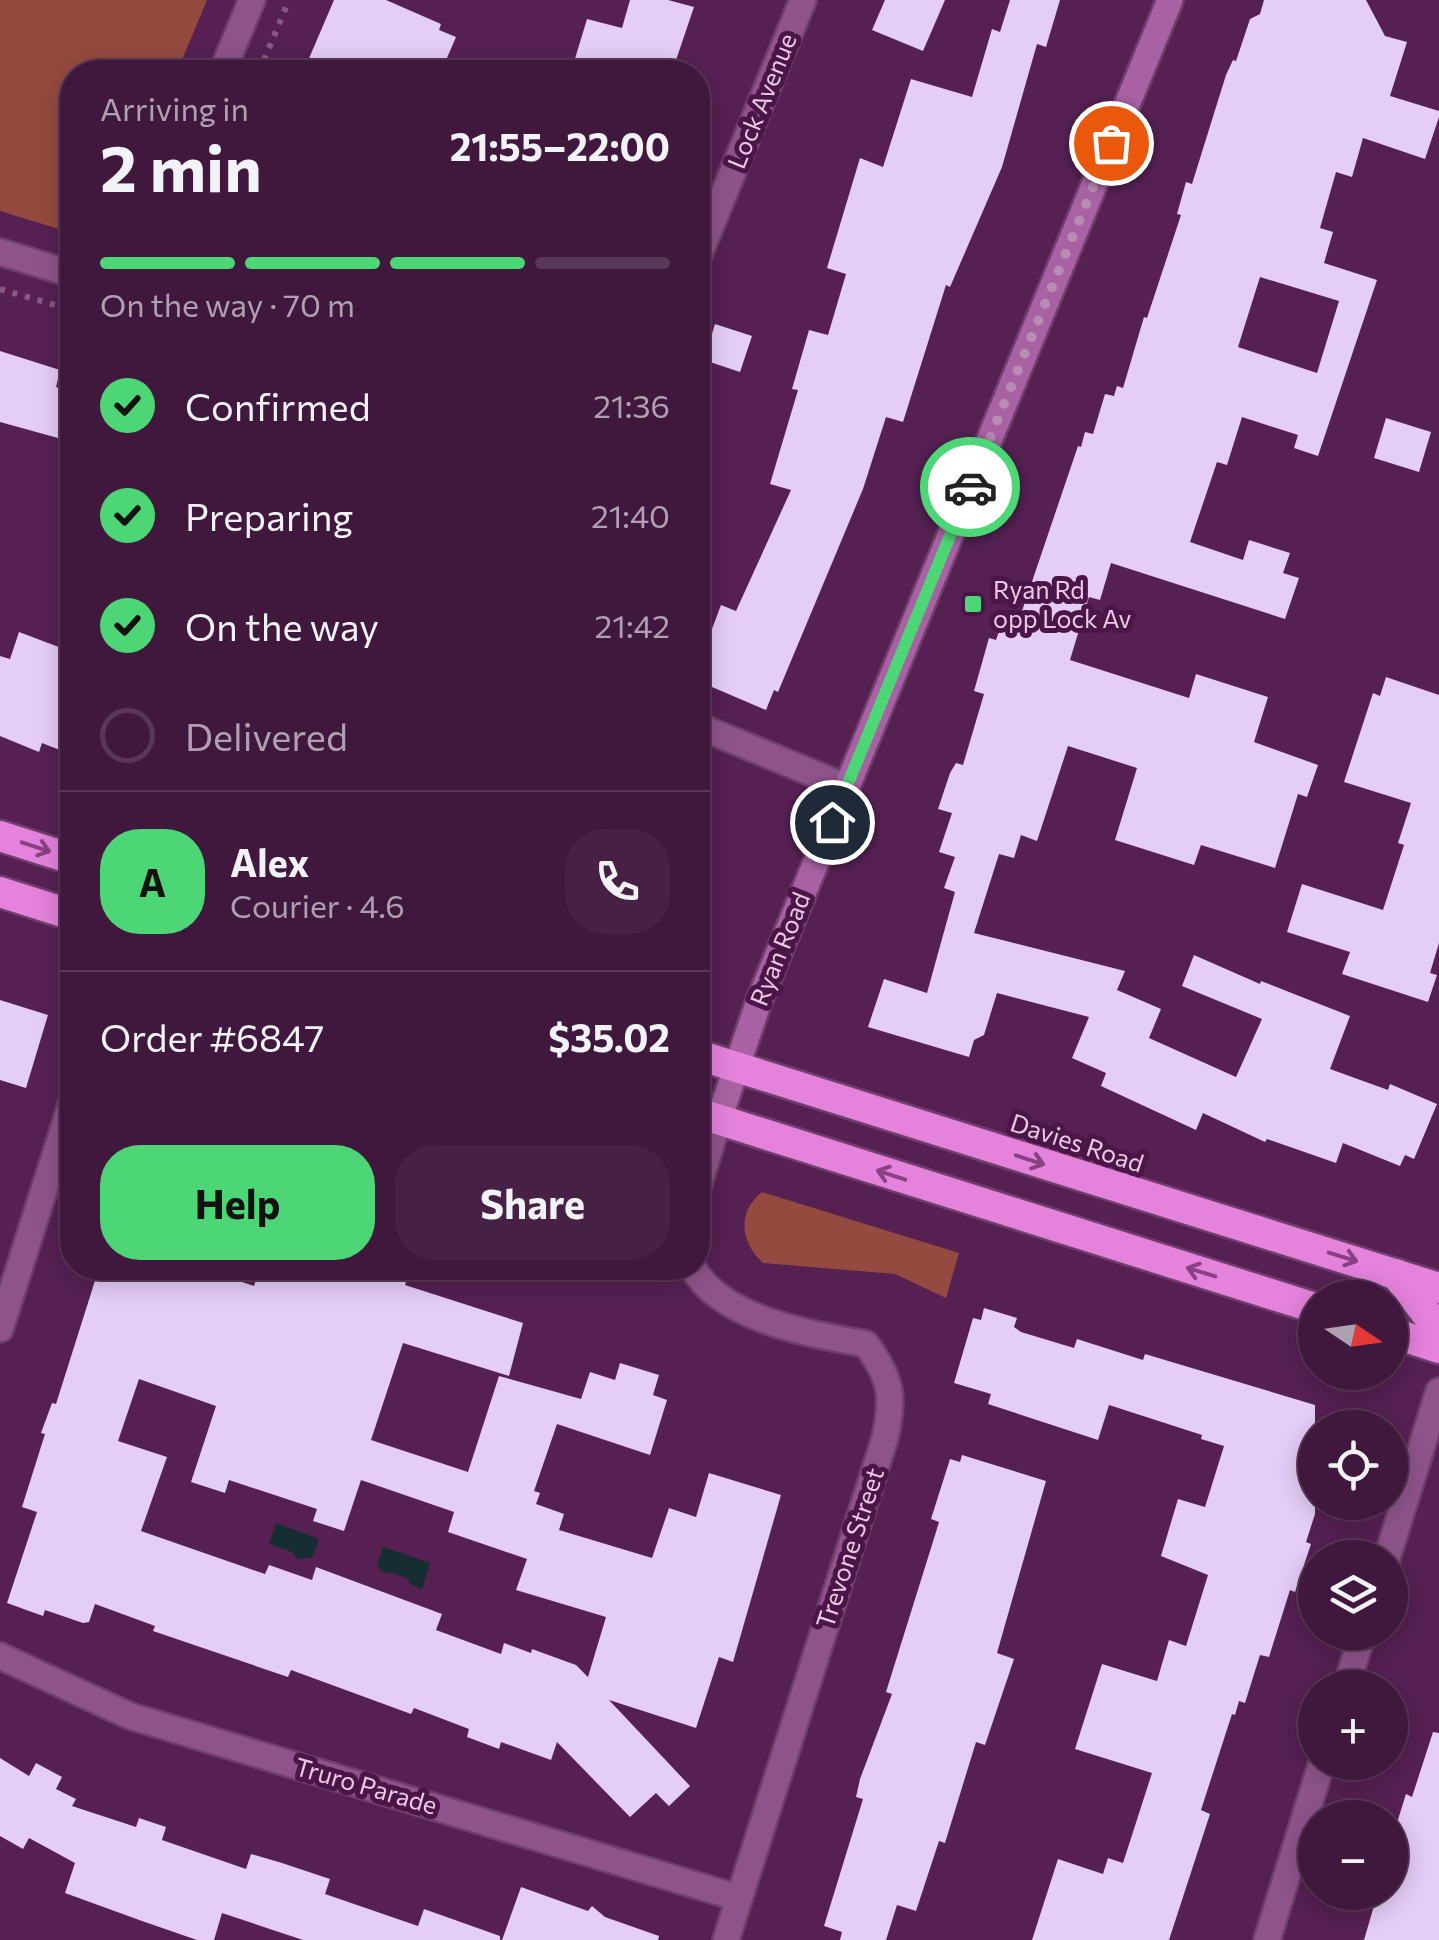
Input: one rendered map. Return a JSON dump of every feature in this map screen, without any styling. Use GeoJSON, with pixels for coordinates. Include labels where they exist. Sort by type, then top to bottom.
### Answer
{"type":"FeatureCollection","features":[{"type":"Feature","properties":{"kind":"highway"},"geometry":{"type":"LineString","coordinates":[[0,836],[60,854]]}},
{"type":"Feature","properties":{"kind":"highway"},"geometry":{"type":"LineString","coordinates":[[0,892],[60,911]]}},
{"type":"Feature","properties":{"kind":"highway","name":"Davies Road"},"geometry":{"type":"LineString","coordinates":[[710,1059],[1439,1288]]}},
{"type":"Feature","properties":{"kind":"highway"},"geometry":{"type":"LineString","coordinates":[[710,1117],[1298,1303]]}},
{"type":"Feature","properties":{"kind":"highway"},"geometry":{"type":"LineString","coordinates":[[1396,1274],[1439,1330]]}},
{"type":"Feature","properties":{"kind":"highway"},"geometry":{"type":"LineString","coordinates":[[1408,1338],[1439,1348]]}},
{"type":"Feature","properties":{"kind":"main road","name":"Ryan Road"},"geometry":{"type":"LineString","coordinates":[[710,1112],[736,1067],[846,787],[1170,0]]}},
{"type":"Feature","properties":{"kind":"street"},"geometry":{"type":"LineString","coordinates":[[227,60],[252,0]]}},
{"type":"Feature","properties":{"kind":"street","name":"Lock Avenue"},"geometry":{"type":"LineString","coordinates":[[710,229],[803,0]]}},
{"type":"Feature","properties":{"kind":"street"},"geometry":{"type":"LineString","coordinates":[[0,252],[60,270]]}},
{"type":"Feature","properties":{"kind":"street"},"geometry":{"type":"LineString","coordinates":[[710,731],[846,787]]}},
{"type":"Feature","properties":{"kind":"street"},"geometry":{"type":"LineString","coordinates":[[0,1330],[60,1140]]}},
{"type":"Feature","properties":{"kind":"street","name":"Trevone Street"},"geometry":{"type":"LineString","coordinates":[[702,1280],[739,1310],[866,1344],[887,1376],[891,1392],[885,1438],[726,1940]]}},
{"type":"Feature","properties":{"kind":"street"},"geometry":{"type":"LineString","coordinates":[[1393,1540],[1439,1391]]}},
{"type":"Feature","properties":{"kind":"street","name":"Truro Parade"},"geometry":{"type":"LineString","coordinates":[[0,1656],[101,1705],[142,1720],[739,1898]]}},
{"type":"Feature","properties":{"kind":"street"},"geometry":{"type":"LineString","coordinates":[[1266,1940],[1316,1780]]}},
{"type":"Feature","properties":{"kind":"path"},"geometry":{"type":"LineString","coordinates":[[264,60],[289,0]]}},
{"type":"Feature","properties":{"kind":"path"},"geometry":{"type":"LineString","coordinates":[[0,290],[60,307]]}},
{"type":"Feature","properties":{"kind":"shaded area"},"geometry":{"type":"Polygon","coordinates":[[[0,0],[207,0],[182,60],[60,60],[60,229],[0,211],[0,0]]]}},
{"type":"Feature","properties":{"kind":"shaded area"},"geometry":{"type":"Polygon","coordinates":[[[762,1192],[959,1253],[946,1298],[895,1274],[763,1263],[750,1246],[744,1228],[748,1209],[762,1192]]]}},
{"type":"Feature","properties":{"kind":"shaded area"},"geometry":{"type":"Polygon","coordinates":[[[276,1523],[319,1539],[312,1558],[297,1559],[292,1552],[269,1544],[276,1523]]]}},
{"type":"Feature","properties":{"kind":"shaded area"},"geometry":{"type":"Polygon","coordinates":[[[383,1547],[430,1563],[422,1589],[410,1584],[407,1578],[386,1574],[377,1566],[383,1547]]]}},
{"type":"Feature","properties":{"kind":"building"},"geometry":{"type":"Polygon","coordinates":[[[334,0],[386,0],[441,24],[439,30],[456,37],[446,60],[308,60],[334,0]]]}},
{"type":"Feature","properties":{"kind":"building"},"geometry":{"type":"Polygon","coordinates":[[[630,0],[668,0],[694,7],[676,60],[575,60],[587,19],[622,28],[630,0]]]}},
{"type":"Feature","properties":{"kind":"building"},"geometry":{"type":"Polygon","coordinates":[[[885,0],[945,0],[923,51],[872,30],[885,0]]]}},
{"type":"Feature","properties":{"kind":"building"},"geometry":{"type":"Polygon","coordinates":[[[1010,0],[1060,0],[1046,47],[1037,44],[1002,167],[950,287],[946,285],[903,422],[886,417],[863,489],[778,692],[774,690],[766,710],[710,686],[710,634],[721,605],[736,611],[791,490],[770,484],[798,390],[792,389],[809,330],[828,335],[846,274],[827,268],[860,158],[883,167],[911,79],[972,97],[992,29],[1000,32],[1010,0]]]}},
{"type":"Feature","properties":{"kind":"building"},"geometry":{"type":"Polygon","coordinates":[[[1264,0],[1366,0],[1385,36],[1407,42],[1390,96],[1439,111],[1439,117],[1425,159],[1363,138],[1352,177],[1336,172],[1320,228],[1333,232],[1324,263],[1377,280],[1318,456],[1294,448],[1298,435],[1242,417],[1227,465],[1217,462],[1190,542],[1243,560],[1249,540],[1290,553],[1283,573],[1299,578],[1285,619],[1111,563],[1100,600],[1089,597],[1070,660],[1189,698],[1196,674],[1268,697],[1254,742],[1318,765],[1307,797],[1298,794],[1275,868],[1201,845],[1194,865],[1115,840],[1137,768],[1068,746],[1037,841],[1021,835],[1014,858],[999,854],[974,933],[1125,971],[1117,990],[1161,1009],[1149,1038],[1236,1077],[1262,1019],[1182,986],[1194,955],[1350,1016],[1330,1069],[1388,1090],[1390,1084],[1437,1104],[1414,1159],[1405,1155],[1400,1166],[1343,1143],[1336,1163],[1267,1139],[1265,1142],[1203,1113],[1196,1130],[1101,1086],[1106,1073],[1072,1058],[1089,1017],[997,993],[984,1035],[974,1040],[969,1057],[868,1027],[884,979],[927,993],[955,892],[944,888],[955,857],[939,852],[952,813],[938,809],[950,773],[956,763],[963,765],[984,694],[974,691],[989,638],[996,640],[1006,612],[1020,617],[1078,446],[1081,447],[1085,432],[1093,434],[1105,394],[1114,396],[1117,386],[1123,388],[1181,215],[1177,214],[1186,182],[1192,184],[1226,75],[1233,60],[1236,61],[1250,19],[1260,14],[1264,0]],[[1260,277],[1238,347],[1317,373],[1339,301],[1260,277]]]}},
{"type":"Feature","properties":{"kind":"building"},"geometry":{"type":"Polygon","coordinates":[[[715,324],[752,336],[740,372],[710,362],[715,324]]]}},
{"type":"Feature","properties":{"kind":"building"},"geometry":{"type":"Polygon","coordinates":[[[0,351],[60,370],[56,387],[60,388],[58,438],[0,422],[0,351]]]}},
{"type":"Feature","properties":{"kind":"building"},"geometry":{"type":"Polygon","coordinates":[[[1386,418],[1431,432],[1419,472],[1374,458],[1386,418]]]}},
{"type":"Feature","properties":{"kind":"building"},"geometry":{"type":"Polygon","coordinates":[[[19,632],[60,647],[60,750],[42,743],[39,752],[0,736],[0,656],[10,659],[19,632]]]}},
{"type":"Feature","properties":{"kind":"building"},"geometry":{"type":"Polygon","coordinates":[[[1386,677],[1439,695],[1439,943],[1430,973],[1437,975],[1428,1002],[1342,974],[1350,952],[1287,932],[1302,884],[1383,910],[1404,845],[1398,843],[1411,803],[1344,782],[1373,693],[1380,696],[1386,677]]]}},
{"type":"Feature","properties":{"kind":"building"},"geometry":{"type":"Polygon","coordinates":[[[0,1000],[48,1015],[26,1088],[0,1080],[0,1000]]]}},
{"type":"Feature","properties":{"kind":"building"},"geometry":{"type":"Polygon","coordinates":[[[95,1280],[236,1280],[254,1286],[256,1280],[407,1280],[405,1285],[523,1323],[509,1376],[403,1343],[371,1440],[468,1472],[499,1376],[581,1399],[590,1372],[615,1380],[620,1363],[659,1375],[653,1395],[667,1400],[650,1455],[557,1424],[534,1491],[540,1493],[536,1504],[564,1514],[559,1530],[652,1558],[669,1508],[696,1517],[709,1473],[781,1495],[733,1662],[719,1657],[696,1728],[609,1700],[690,1786],[669,1806],[656,1793],[630,1817],[557,1742],[551,1760],[501,1742],[499,1749],[467,1737],[469,1729],[414,1708],[411,1714],[291,1670],[288,1677],[153,1631],[155,1626],[95,1604],[89,1622],[83,1623],[45,1610],[43,1616],[7,1603],[37,1512],[22,1507],[52,1403],[56,1404],[95,1280]],[[139,1379],[118,1441],[167,1457],[141,1531],[265,1574],[269,1565],[312,1580],[316,1567],[442,1614],[436,1630],[501,1654],[504,1643],[531,1653],[532,1649],[576,1665],[588,1677],[606,1617],[516,1590],[527,1559],[448,1532],[454,1512],[361,1480],[344,1531],[313,1521],[317,1509],[229,1480],[225,1493],[191,1482],[216,1406],[139,1379]]]}},
{"type":"Feature","properties":{"kind":"building"},"geometry":{"type":"Polygon","coordinates":[[[984,1308],[1017,1318],[1014,1327],[1021,1332],[1074,1348],[1077,1339],[1143,1360],[1145,1354],[1315,1405],[1315,1410],[1298,1410],[1298,1520],[1313,1520],[1307,1540],[1298,1540],[1298,1583],[1295,1592],[1290,1590],[1269,1657],[1260,1655],[1245,1703],[1239,1701],[1235,1715],[1232,1714],[1201,1810],[1210,1814],[1169,1940],[1032,1940],[1058,1859],[1103,1874],[1108,1858],[1123,1863],[1152,1773],[1075,1749],[1102,1664],[1157,1681],[1169,1640],[1186,1646],[1208,1575],[1161,1556],[1178,1499],[1205,1507],[1224,1446],[1109,1405],[1098,1440],[988,1404],[991,1394],[954,1383],[973,1318],[981,1320],[984,1308]]]}},
{"type":"Feature","properties":{"kind":"building"},"geometry":{"type":"Polygon","coordinates":[[[962,1455],[1046,1481],[997,1653],[1014,1659],[985,1745],[976,1742],[945,1843],[939,1841],[916,1911],[897,1905],[886,1940],[840,1940],[842,1932],[824,1926],[863,1799],[856,1797],[860,1779],[892,1694],[886,1692],[939,1522],[931,1519],[950,1459],[960,1462],[962,1455]]]}},
{"type":"Feature","properties":{"kind":"building"},"geometry":{"type":"Polygon","coordinates":[[[1433,1732],[1439,1733],[1439,1940],[1364,1940],[1373,1910],[1408,1910],[1408,1800],[1404,1800],[1406,1794],[1412,1797],[1433,1732]]]}},
{"type":"Feature","properties":{"kind":"building"},"geometry":{"type":"Polygon","coordinates":[[[0,1758],[29,1776],[36,1763],[62,1777],[56,1789],[76,1799],[72,1806],[136,1827],[139,1818],[166,1827],[162,1840],[246,1869],[251,1854],[282,1863],[330,1879],[325,1894],[418,1926],[424,1909],[500,1936],[500,1940],[303,1940],[222,1913],[214,1940],[197,1940],[65,1893],[75,1863],[29,1838],[23,1849],[0,1836],[0,1758]]]}},
{"type":"Feature","properties":{"kind":"building"},"geometry":{"type":"Polygon","coordinates":[[[521,1887],[588,1911],[592,1906],[605,1917],[659,1936],[658,1940],[502,1940],[521,1887]]]}},
{"type":"Feature","properties":{"kind":"way so far"},"geometry":{"type":"LineString","coordinates":[[970,487],[1111,143]]}},
{"type":"Feature","properties":{"kind":"place","name":"Ryan Rd opp Lock Av"},"geometry":{"type":"Point","coordinates":[973,604]}},
{"type":"Feature","properties":{"kind":"route"},"geometry":{"type":"LineString","coordinates":[[832,822],[970,487]]}}]}
